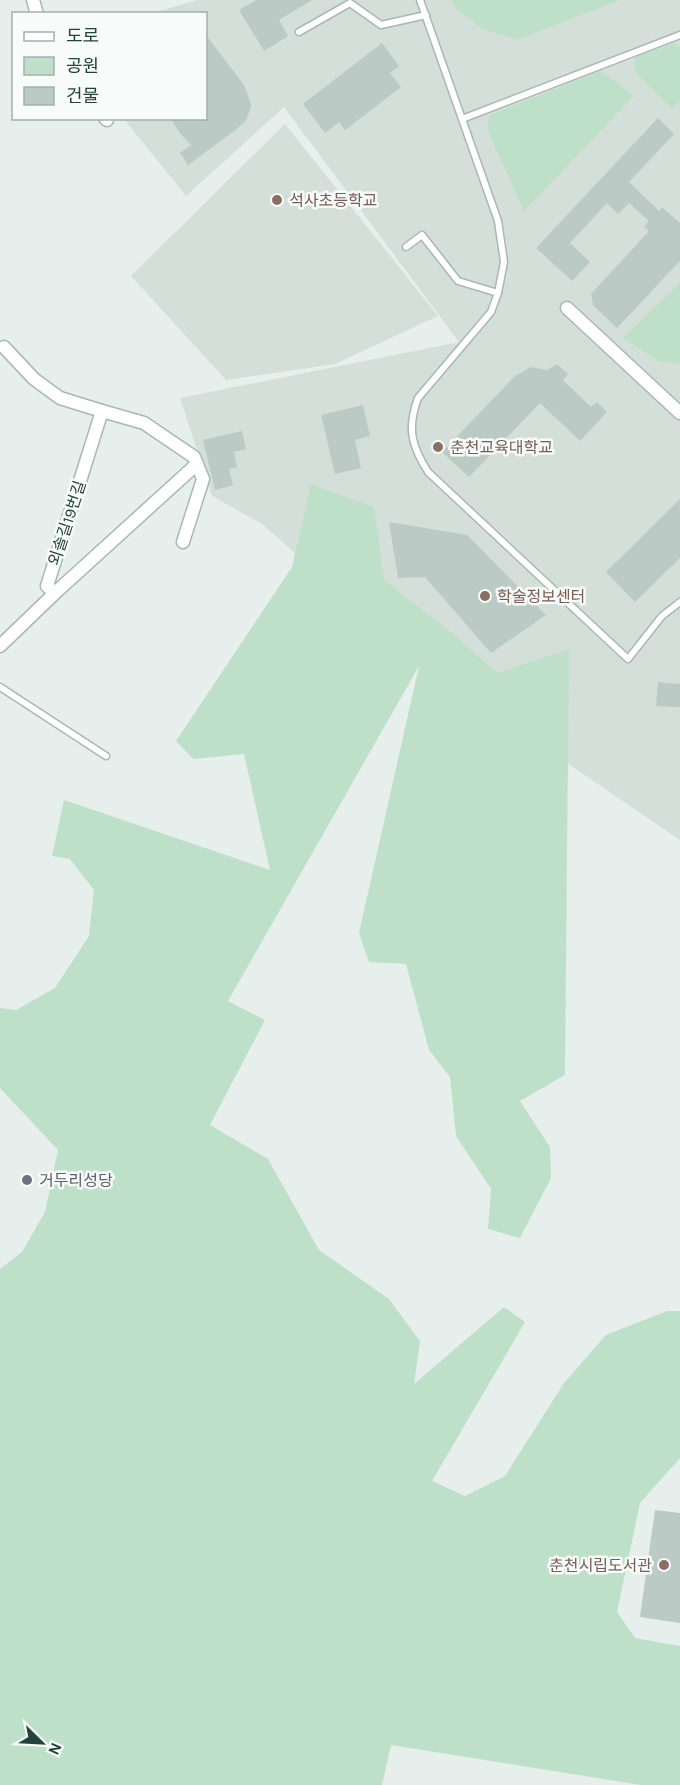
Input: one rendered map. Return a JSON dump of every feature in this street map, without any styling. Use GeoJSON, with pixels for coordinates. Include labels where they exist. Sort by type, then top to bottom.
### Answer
{"type":"FeatureCollection","features":[{"type":"Feature","properties":{"kind":"street"},"geometry":{"type":"LineString","coordinates":[[567,308],[680,413]]}},
{"type":"Feature","properties":{"kind":"street"},"geometry":{"type":"LineString","coordinates":[[1,348],[34,379],[60,398],[144,423],[194,457],[203,479],[183,542]]}},
{"type":"Feature","properties":{"kind":"street","name":"외솔길19번길"},"geometry":{"type":"LineString","coordinates":[[55,592],[46,586],[102,411]]}},
{"type":"Feature","properties":{"kind":"street"},"geometry":{"type":"LineString","coordinates":[[0,646],[55,592],[197,464]]}},
{"type":"Feature","properties":{"kind":"lane"},"geometry":{"type":"LineString","coordinates":[[420,0],[498,221],[504,262],[498,293],[491,312],[418,398],[412,414],[411,437],[416,454],[428,472],[628,659],[662,616],[680,602]]}},
{"type":"Feature","properties":{"kind":"lane"},"geometry":{"type":"LineString","coordinates":[[299,32],[350,3],[381,25],[426,15]]}},
{"type":"Feature","properties":{"kind":"lane"},"geometry":{"type":"LineString","coordinates":[[462,119],[680,35]]}},
{"type":"Feature","properties":{"kind":"lane"},"geometry":{"type":"LineString","coordinates":[[406,247],[422,236],[458,281],[498,293]]}},
{"type":"Feature","properties":{"kind":"lane"},"geometry":{"type":"LineString","coordinates":[[0,687],[106,756]]}},
{"type":"Feature","properties":{"kind":"shaded area","name":"춘천교육대학교"},"geometry":{"type":"Polygon","coordinates":[[[197,0],[680,0],[680,840],[420,663],[262,524],[212,496],[180,398],[459,342],[284,107],[186,196],[125,120],[207,120],[207,12],[155,12],[197,0]]]}},
{"type":"Feature","properties":{"kind":"shaded area","name":"석사초등학교"},"geometry":{"type":"Polygon","coordinates":[[[285,124],[438,316],[335,364],[226,380],[131,276],[285,124]]]}},
{"type":"Feature","properties":{"kind":"green space"},"geometry":{"type":"Polygon","coordinates":[[[451,0],[620,0],[517,40],[483,29],[457,10],[451,0]]]}},
{"type":"Feature","properties":{"kind":"green space"},"geometry":{"type":"Polygon","coordinates":[[[675,43],[680,47],[680,101],[672,109],[634,71],[636,57],[675,43]]]}},
{"type":"Feature","properties":{"kind":"green space"},"geometry":{"type":"Polygon","coordinates":[[[601,71],[634,96],[524,211],[487,129],[490,115],[601,71]]]}},
{"type":"Feature","properties":{"kind":"green space"},"geometry":{"type":"Polygon","coordinates":[[[680,283],[680,364],[658,361],[623,338],[680,283]]]}},
{"type":"Feature","properties":{"kind":"green space"},"geometry":{"type":"Polygon","coordinates":[[[311,484],[374,507],[384,580],[452,633],[497,673],[569,649],[565,1075],[520,1101],[550,1147],[551,1178],[520,1238],[488,1229],[491,1189],[456,1136],[450,1077],[429,1050],[406,964],[369,962],[359,933],[419,666],[228,1001],[265,1020],[210,1125],[268,1159],[319,1250],[389,1299],[420,1341],[414,1384],[504,1307],[525,1322],[432,1481],[465,1496],[505,1476],[564,1383],[606,1335],[667,1311],[680,1311],[680,1458],[640,1503],[617,1612],[635,1638],[680,1646],[680,1785],[641,1785],[391,1745],[382,1785],[0,1785],[0,1269],[22,1252],[45,1212],[58,1150],[0,1088],[0,1008],[16,1010],[55,988],[89,936],[94,890],[70,859],[52,856],[64,800],[270,870],[244,754],[193,759],[176,741],[292,567],[311,484]]]}},
{"type":"Feature","properties":{"kind":"building"},"geometry":{"type":"Polygon","coordinates":[[[256,0],[312,0],[279,20],[288,36],[264,51],[239,10],[256,0]]]}},
{"type":"Feature","properties":{"kind":"building"},"geometry":{"type":"Polygon","coordinates":[[[207,36],[244,85],[251,107],[246,120],[238,128],[188,165],[180,153],[191,145],[171,120],[207,120],[207,36]]]}},
{"type":"Feature","properties":{"kind":"building"},"geometry":{"type":"Polygon","coordinates":[[[382,43],[399,66],[390,73],[401,87],[345,130],[339,122],[325,133],[303,104],[382,43]]]}},
{"type":"Feature","properties":{"kind":"building"},"geometry":{"type":"Polygon","coordinates":[[[658,118],[674,134],[629,182],[659,211],[662,207],[680,223],[680,261],[617,328],[593,305],[591,294],[649,231],[644,227],[649,221],[629,203],[618,214],[607,203],[570,243],[590,262],[572,281],[536,248],[658,118]]]}},
{"type":"Feature","properties":{"kind":"building"},"geometry":{"type":"Polygon","coordinates":[[[557,364],[568,374],[563,380],[591,407],[597,402],[607,412],[580,441],[540,403],[469,477],[442,452],[515,376],[531,367],[547,370],[557,364]]]}},
{"type":"Feature","properties":{"kind":"building"},"geometry":{"type":"Polygon","coordinates":[[[363,405],[370,436],[355,440],[361,468],[335,474],[321,415],[363,405]]]}},
{"type":"Feature","properties":{"kind":"building"},"geometry":{"type":"Polygon","coordinates":[[[242,431],[246,449],[234,452],[237,467],[229,469],[233,485],[215,490],[203,440],[242,431]]]}},
{"type":"Feature","properties":{"kind":"building"},"geometry":{"type":"Polygon","coordinates":[[[680,499],[680,558],[635,602],[606,572],[680,499]]]}},
{"type":"Feature","properties":{"kind":"building","name":"학술정보센터"},"geometry":{"type":"Polygon","coordinates":[[[389,522],[467,535],[546,615],[491,653],[425,577],[398,578],[389,522]]]}},
{"type":"Feature","properties":{"kind":"building"},"geometry":{"type":"Polygon","coordinates":[[[658,682],[680,684],[680,707],[656,706],[658,682]]]}},
{"type":"Feature","properties":{"kind":"building","name":"춘천시립도서관"},"geometry":{"type":"Polygon","coordinates":[[[655,1510],[680,1513],[680,1623],[640,1617],[655,1510]]]}},
{"type":"Feature","properties":{"kind":"place","name":"석사초등학교"},"geometry":{"type":"Point","coordinates":[277,200]}},
{"type":"Feature","properties":{"kind":"place","name":"춘천교육대학교"},"geometry":{"type":"Point","coordinates":[438,447]}},
{"type":"Feature","properties":{"kind":"place","name":"학술정보센터"},"geometry":{"type":"Point","coordinates":[485,596]}},
{"type":"Feature","properties":{"kind":"place","name":"거두리성당"},"geometry":{"type":"Point","coordinates":[27,1180]}},
{"type":"Feature","properties":{"kind":"place","name":"춘천시립도서관"},"geometry":{"type":"Point","coordinates":[664,1565]}}]}
